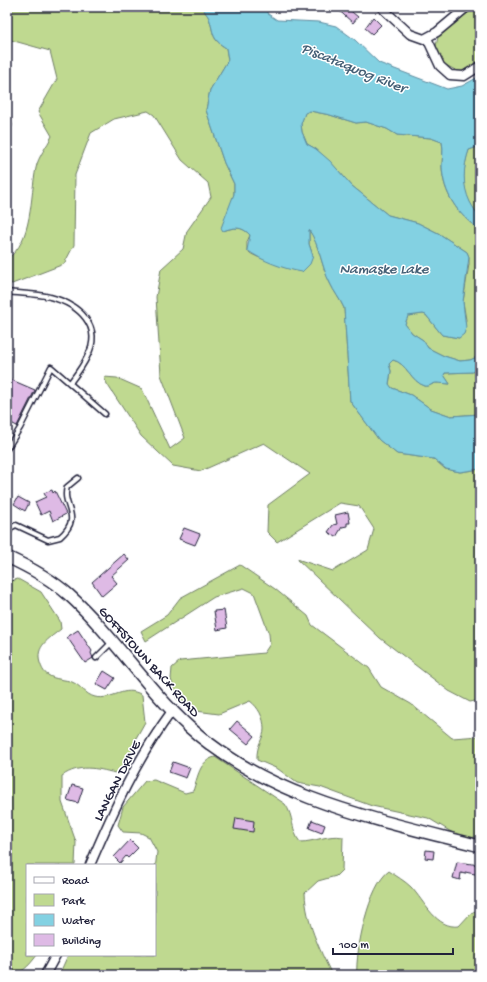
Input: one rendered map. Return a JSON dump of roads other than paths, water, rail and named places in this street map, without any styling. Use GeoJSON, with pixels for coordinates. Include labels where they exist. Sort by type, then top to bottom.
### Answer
{"type":"FeatureCollection","features":[{"type":"Feature","properties":{"kind":"main road","name":"GOFFSTOWN BACK ROAD"},"geometry":{"type":"LineString","coordinates":[[7,557],[52,582],[68,594],[112,641],[172,711],[189,728],[225,755],[260,775],[316,800],[378,820],[480,846]]}},
{"type":"Feature","properties":{"kind":"street"},"geometry":{"type":"LineString","coordinates":[[381,7],[410,34],[418,38],[427,38],[468,7]]}},
{"type":"Feature","properties":{"kind":"street"},"geometry":{"type":"LineString","coordinates":[[427,38],[440,66],[450,75],[464,76],[480,66]]}},
{"type":"Feature","properties":{"kind":"street","name":"LANGAN DRIVE"},"geometry":{"type":"LineString","coordinates":[[90,864],[140,756],[172,711]]}},
{"type":"Feature","properties":{"kind":"street"},"geometry":{"type":"LineString","coordinates":[[45,975],[55,956]]}},
{"type":"Feature","properties":{"kind":"lane"},"geometry":{"type":"LineString","coordinates":[[7,117],[9,125],[7,134]]}},
{"type":"Feature","properties":{"kind":"lane"},"geometry":{"type":"LineString","coordinates":[[7,292],[50,297],[71,305],[84,315],[89,324],[91,346],[88,357],[70,383]]}},
{"type":"Feature","properties":{"kind":"lane"},"geometry":{"type":"LineString","coordinates":[[7,449],[20,428],[52,367],[105,414]]}},
{"type":"Feature","properties":{"kind":"lane"},"geometry":{"type":"LineString","coordinates":[[7,535],[12,526],[16,525],[48,540],[60,537],[68,529],[72,516],[66,495],[66,487],[78,478]]}},
{"type":"Feature","properties":{"kind":"lane"},"geometry":{"type":"LineString","coordinates":[[96,658],[112,641]]}},
{"type":"Feature","properties":{"kind":"water","name":"Namaske Lake"},"geometry":{"type":"Polygon","coordinates":[[[201,7],[264,7],[268,14],[277,20],[319,22],[336,26],[355,40],[379,63],[447,89],[462,86],[480,76],[480,146],[469,150],[464,176],[467,196],[479,217],[480,230],[459,211],[453,203],[445,186],[442,166],[442,142],[431,138],[397,135],[387,129],[366,122],[356,123],[310,111],[305,113],[301,124],[302,132],[307,144],[316,149],[330,161],[352,186],[388,215],[418,223],[438,233],[467,252],[469,257],[463,302],[466,328],[464,334],[459,338],[442,335],[426,315],[423,314],[408,316],[405,324],[412,333],[423,340],[428,348],[444,356],[460,361],[470,360],[480,356],[480,369],[473,372],[445,373],[444,375],[450,384],[437,383],[425,386],[416,381],[402,365],[393,360],[389,364],[391,371],[389,384],[392,388],[411,395],[431,409],[451,416],[480,414],[480,469],[460,472],[446,469],[434,459],[397,454],[379,440],[350,401],[344,308],[327,276],[316,243],[309,230],[309,244],[313,256],[310,264],[302,272],[273,264],[259,258],[247,250],[250,235],[244,230],[234,228],[223,231],[221,228],[234,194],[234,184],[224,163],[206,110],[210,90],[228,60],[226,48],[216,39],[209,17],[201,7]]]}},
{"type":"Feature","properties":{"kind":"water label","name":"Piscataquog River"},"geometry":{"type":"Point","coordinates":[354,67]}}]}
